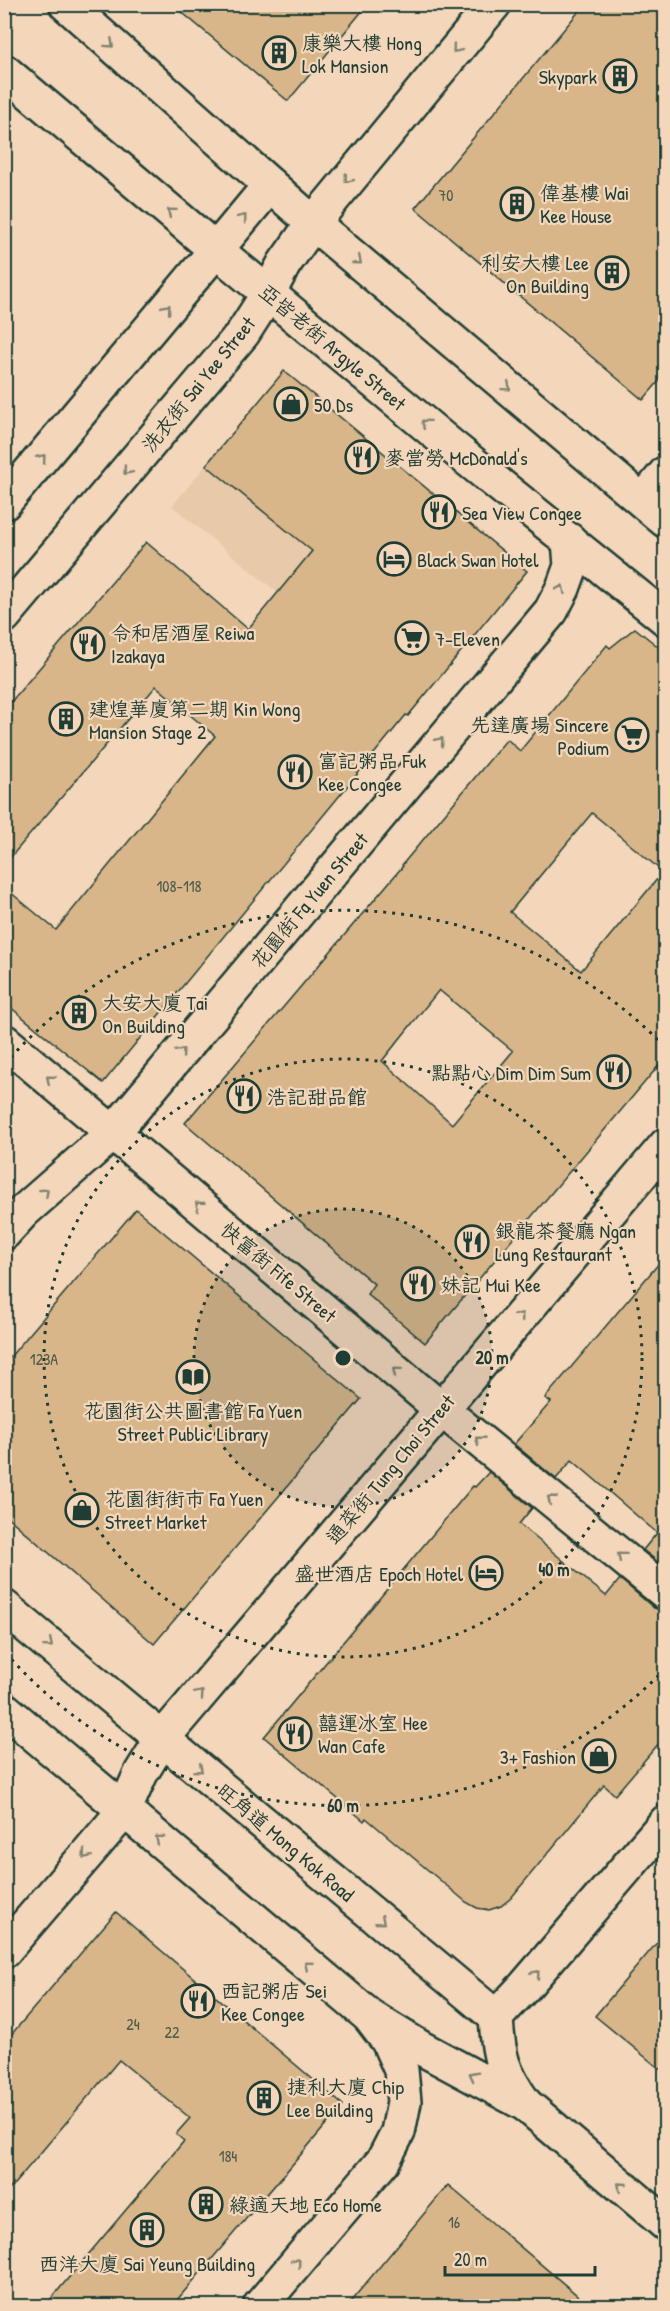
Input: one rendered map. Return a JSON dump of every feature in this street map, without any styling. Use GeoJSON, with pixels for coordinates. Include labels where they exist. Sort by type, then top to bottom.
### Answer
{"type":"FeatureCollection","features":[{"type":"Feature","properties":{"kind":"street"},"geometry":{"type":"LineString","coordinates":[[66,4],[314,224],[654,511],[666,473]]}},
{"type":"Feature","properties":{"kind":"street","name":"洗衣街 Sai Yee Street"},"geometry":{"type":"LineString","coordinates":[[4,616],[243,333],[284,264],[314,224],[383,136],[494,4]]}},
{"type":"Feature","properties":{"kind":"street","name":"亞皆老街 Argyle Street"},"geometry":{"type":"LineString","coordinates":[[4,71],[268,294],[666,619]]}},
{"type":"Feature","properties":{"kind":"street"},"geometry":{"type":"LineString","coordinates":[[4,503],[270,185]]}},
{"type":"Feature","properties":{"kind":"street","name":"花園街 Fa Yuen Street"},"geometry":{"type":"LineString","coordinates":[[4,1233],[24,1211],[113,1133],[550,611],[563,588],[571,566],[569,540]]}},
{"type":"Feature","properties":{"kind":"street","name":"快富街 Fife Street"},"geometry":{"type":"LineString","coordinates":[[4,1041],[441,1409],[666,1593]]}},
{"type":"Feature","properties":{"kind":"street","name":"通菜街 Tung Choi Street"},"geometry":{"type":"LineString","coordinates":[[124,1811],[141,1773],[162,1739],[666,1145]]}},
{"type":"Feature","properties":{"kind":"street","name":"旺角道 Mong Kok Road"},"geometry":{"type":"LineString","coordinates":[[4,1607],[496,2017]]}},
{"type":"Feature","properties":{"kind":"street"},"geometry":{"type":"LineString","coordinates":[[4,1709],[369,2016],[421,2048],[525,2104],[666,2224]]}},
{"type":"Feature","properties":{"kind":"street"},"geometry":{"type":"LineString","coordinates":[[4,1951],[124,1811]]}},
{"type":"Feature","properties":{"kind":"street"},"geometry":{"type":"LineString","coordinates":[[525,2104],[509,2082],[498,2049],[496,2017],[666,1822]]}},
{"type":"Feature","properties":{"kind":"street"},"geometry":{"type":"LineString","coordinates":[[260,2307],[383,2161],[398,2132],[404,2102],[401,2070],[388,2041],[369,2016]]}},
{"type":"Feature","properties":{"kind":"shaded area"},"geometry":{"type":"Polygon","coordinates":[[[284,371],[389,457],[278,593],[172,506],[284,371]]]}},
{"type":"Feature","properties":{"kind":"building","name":"康樂大樓 Hong Lok Mansion"},"geometry":{"type":"Polygon","coordinates":[[[172,4],[368,4],[288,101],[172,4]]]}},
{"type":"Feature","properties":{"kind":"building"},"geometry":{"type":"Polygon","coordinates":[[[585,4],[666,4],[666,373],[643,400],[415,208],[585,4]]]}},
{"type":"Feature","properties":{"kind":"building"},"geometry":{"type":"Polygon","coordinates":[[[284,371],[527,571],[103,1083],[4,1002],[4,887],[56,930],[215,736],[156,686],[4,865],[4,710],[146,542],[248,629],[312,551],[206,465],[284,371]]]}},
{"type":"Feature","properties":{"kind":"building"},"geometry":{"type":"Polygon","coordinates":[[[635,628],[666,653],[666,1057],[425,1343],[367,1294],[374,1284],[185,1123],[403,866],[507,739],[520,751],[607,645],[610,648],[635,628]],[[592,813],[510,912],[581,971],[663,872],[592,813]],[[439,990],[382,1061],[452,1124],[513,1051],[439,990]]]}},
{"type":"Feature","properties":{"kind":"building"},"geometry":{"type":"Polygon","coordinates":[[[136,1209],[361,1399],[154,1644],[4,1514],[4,1364],[136,1209]]]}},
{"type":"Feature","properties":{"kind":"building"},"geometry":{"type":"Polygon","coordinates":[[[666,1255],[666,1568],[643,1550],[657,1533],[572,1460],[556,1479],[514,1444],[551,1402],[545,1398],[666,1255]]]}},
{"type":"Feature","properties":{"kind":"building"},"geometry":{"type":"Polygon","coordinates":[[[489,1472],[532,1508],[519,1524],[606,1596],[620,1579],[654,1608],[666,1611],[666,1735],[615,1795],[604,1785],[511,1898],[501,1906],[489,1910],[477,1908],[466,1902],[264,1737],[473,1486],[475,1487],[489,1472]]]}},
{"type":"Feature","properties":{"kind":"building"},"geometry":{"type":"Polygon","coordinates":[[[116,1912],[343,2105],[171,2307],[44,2307],[184,2141],[176,2134],[190,2118],[119,2060],[4,2196],[4,2043],[116,1912]]]}},
{"type":"Feature","properties":{"kind":"building"},"geometry":{"type":"Polygon","coordinates":[[[666,1932],[666,2074],[595,2016],[666,1932]]]}},
{"type":"Feature","properties":{"kind":"building"},"geometry":{"type":"Polygon","coordinates":[[[448,2185],[591,2307],[346,2307],[448,2185]]]}},
{"type":"Feature","properties":{"kind":"place","name":"康樂大樓 Hong Lok Mansion"},"geometry":{"type":"Point","coordinates":[279,53]}},
{"type":"Feature","properties":{"kind":"place","name":"Skypark"},"geometry":{"type":"Point","coordinates":[620,76]}},
{"type":"Feature","properties":{"kind":"place","name":"偉基樓 Wai Kee House"},"geometry":{"type":"Point","coordinates":[517,204]}},
{"type":"Feature","properties":{"kind":"place","name":"利安大樓 Lee On Building"},"geometry":{"type":"Point","coordinates":[612,273]}},
{"type":"Feature","properties":{"kind":"place","name":"50 Ds"},"geometry":{"type":"Point","coordinates":[291,404]}},
{"type":"Feature","properties":{"kind":"place","name":"麥當勞 McDonald's"},"geometry":{"type":"Point","coordinates":[362,457]}},
{"type":"Feature","properties":{"kind":"place","name":"Sea View Congee"},"geometry":{"type":"Point","coordinates":[439,512]}},
{"type":"Feature","properties":{"kind":"place","name":"Black Swan Hotel"},"geometry":{"type":"Point","coordinates":[394,559]}},
{"type":"Feature","properties":{"kind":"place","name":"7-Eleven"},"geometry":{"type":"Point","coordinates":[412,638]}},
{"type":"Feature","properties":{"kind":"place","name":"令和居酒屋 Reiwa Izakaya"},"geometry":{"type":"Point","coordinates":[88,644]}},
{"type":"Feature","properties":{"kind":"place","name":"建煌華廈第二期 Kin Wong Mansion Stage 2"},"geometry":{"type":"Point","coordinates":[66,719]}},
{"type":"Feature","properties":{"kind":"place","name":"先達廣場 Sincere Podium"},"geometry":{"type":"Point","coordinates":[632,735]}},
{"type":"Feature","properties":{"kind":"place","name":"富記粥品 Fuk Kee Congee"},"geometry":{"type":"Point","coordinates":[295,772]}},
{"type":"Feature","properties":{"kind":"place","name":"大安大廈 Tai On Building"},"geometry":{"type":"Point","coordinates":[79,1013]}},
{"type":"Feature","properties":{"kind":"place","name":"點點心 Dim Dim Sum"},"geometry":{"type":"Point","coordinates":[614,1072]}},
{"type":"Feature","properties":{"kind":"place","name":"浩記甜品館"},"geometry":{"type":"Point","coordinates":[244,1096]}},
{"type":"Feature","properties":{"kind":"place","name":"銀龍茶餐廳 Ngan Lung Restaurant"},"geometry":{"type":"Point","coordinates":[472,1242]}},
{"type":"Feature","properties":{"kind":"place","name":"妹記 Mui Kee"},"geometry":{"type":"Point","coordinates":[418,1284]}},
{"type":"Feature","properties":{"kind":"place","name":"花園街公共圖書館 Fa Yuen Street Public Library"},"geometry":{"type":"Point","coordinates":[193,1377]}},
{"type":"Feature","properties":{"kind":"place","name":"花園街街市 Fa Yuen Street Market"},"geometry":{"type":"Point","coordinates":[82,1510]}},
{"type":"Feature","properties":{"kind":"place","name":"盛世酒店 Epoch Hotel"},"geometry":{"type":"Point","coordinates":[486,1573]}},
{"type":"Feature","properties":{"kind":"place","name":"囍運冰室 Hee Wan Cafe"},"geometry":{"type":"Point","coordinates":[295,1734]}},
{"type":"Feature","properties":{"kind":"place","name":"3+ Fashion"},"geometry":{"type":"Point","coordinates":[599,1756]}},
{"type":"Feature","properties":{"kind":"place","name":"西記粥店 Sei Kee Congee"},"geometry":{"type":"Point","coordinates":[198,2001]}},
{"type":"Feature","properties":{"kind":"place","name":"捷利大廈 Chip Lee Building"},"geometry":{"type":"Point","coordinates":[264,2098]}},
{"type":"Feature","properties":{"kind":"place","name":"綠適天地 Eco Home"},"geometry":{"type":"Point","coordinates":[206,2204]}},
{"type":"Feature","properties":{"kind":"place","name":"西洋大廈 Sai Yeung Building"},"geometry":{"type":"Point","coordinates":[147,2230]}}]}
